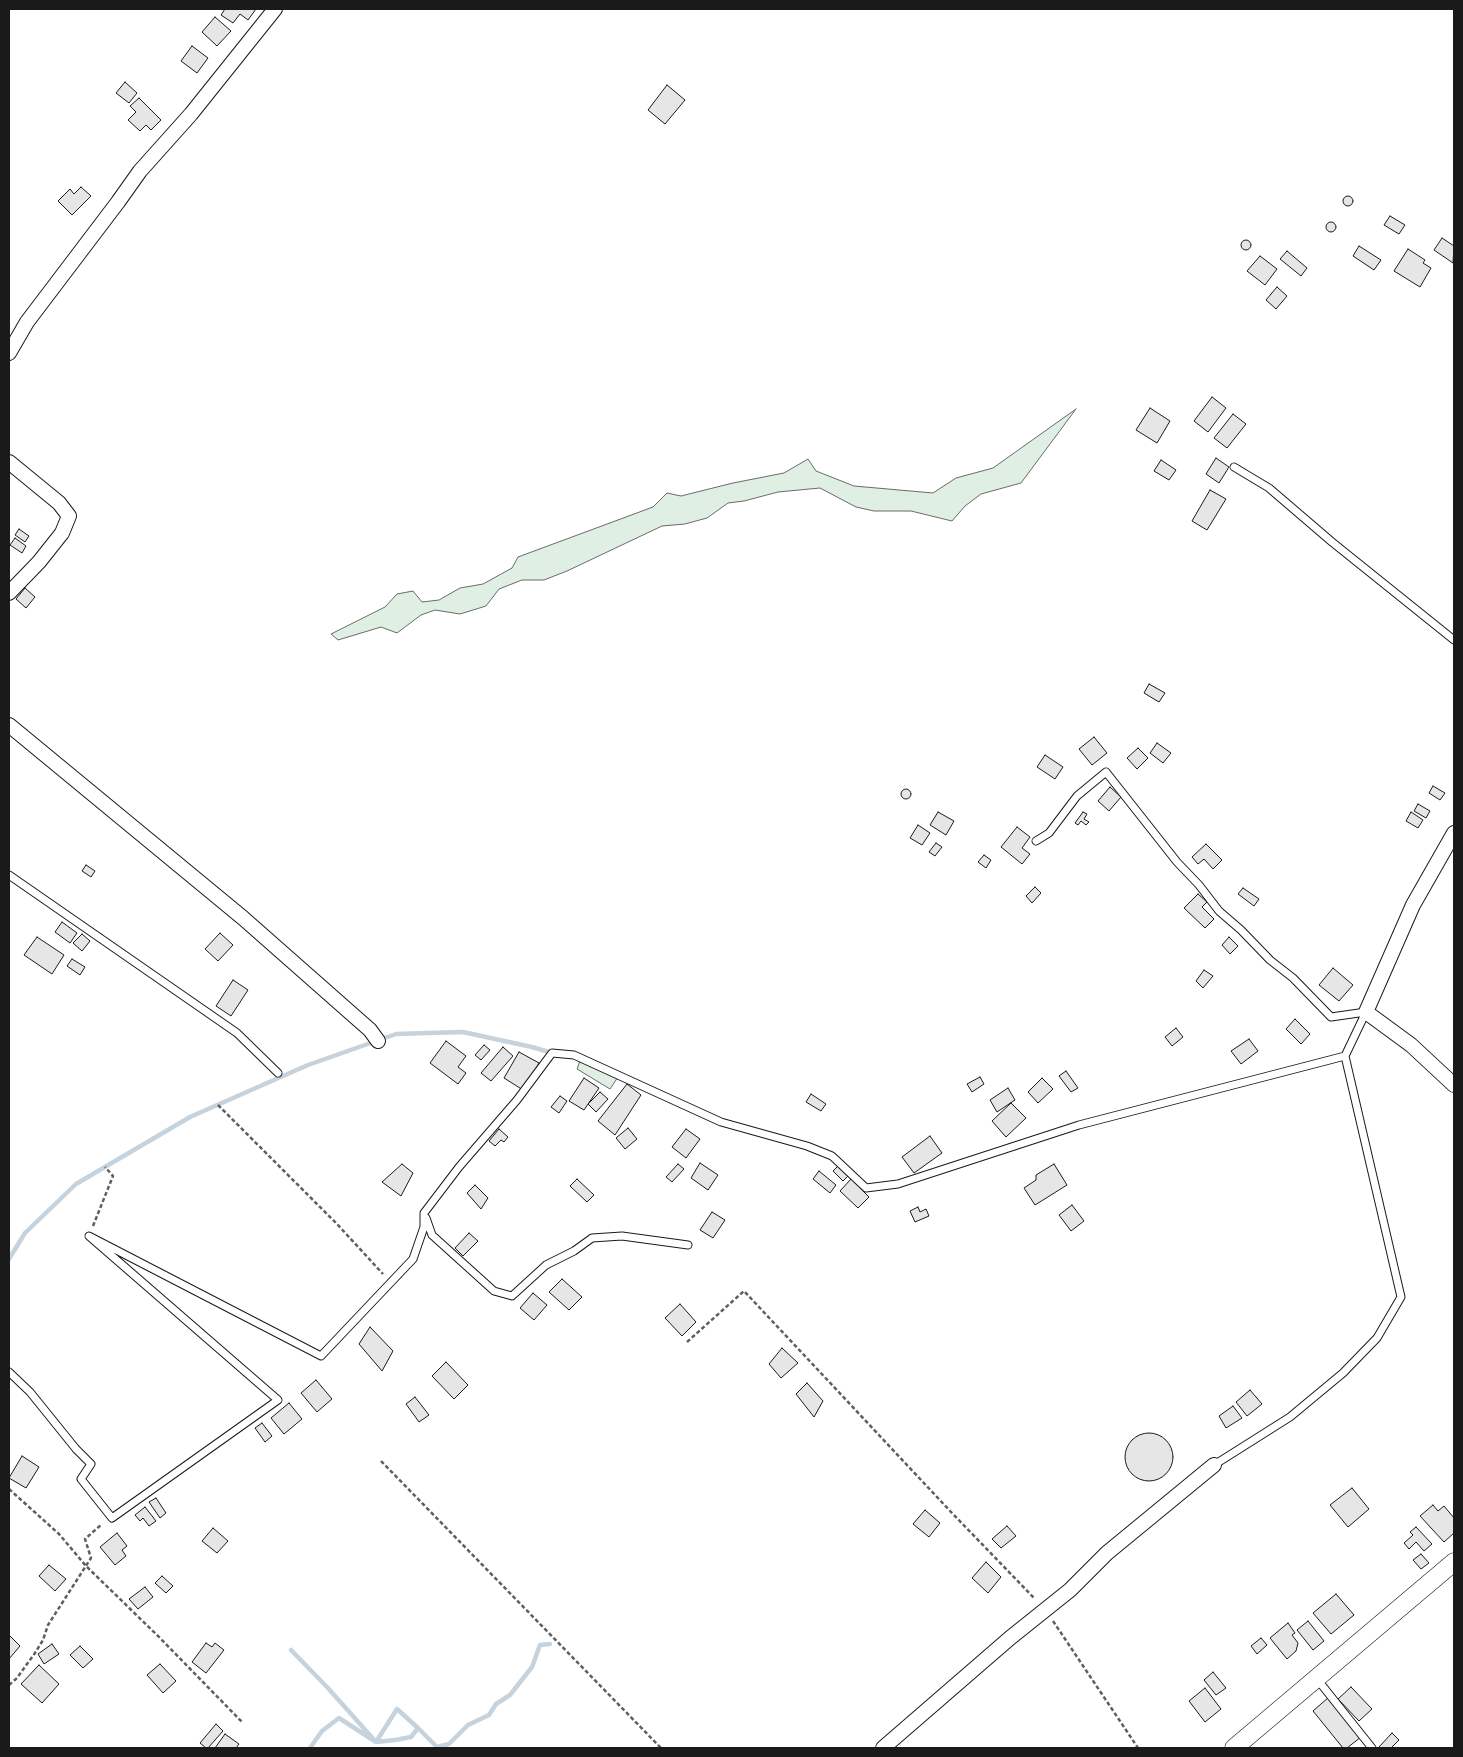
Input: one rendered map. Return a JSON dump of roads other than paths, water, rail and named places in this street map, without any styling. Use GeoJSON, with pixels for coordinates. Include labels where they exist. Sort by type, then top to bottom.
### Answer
{"type":"FeatureCollection","features":[{"type":"Feature","properties":{"kind":"street"},"geometry":{"type":"LineString","coordinates":[[9,354],[27,322],[140,171],[191,114],[275,9]]}},
{"type":"Feature","properties":{"kind":"street"},"geometry":{"type":"LineString","coordinates":[[9,462],[59,503],[69,516],[62,533],[39,562],[9,593]]}},
{"type":"Feature","properties":{"kind":"street"},"geometry":{"type":"LineString","coordinates":[[9,725],[243,918],[370,1030],[378,1041]]}},
{"type":"Feature","properties":{"kind":"street"},"geometry":{"type":"LineString","coordinates":[[1454,833],[1413,905],[1366,1012],[1411,1045],[1454,1085]]}},
{"type":"Feature","properties":{"kind":"street"},"geometry":{"type":"LineString","coordinates":[[883,1748],[1070,1590],[1107,1553],[1214,1465]]}},
{"type":"Feature","properties":{"kind":"street"},"geometry":{"type":"LineString","coordinates":[[1234,1748],[1454,1562]]}},
{"type":"Feature","properties":{"kind":"lane"},"geometry":{"type":"LineString","coordinates":[[1234,467],[1269,488],[1332,542],[1454,640]]}},
{"type":"Feature","properties":{"kind":"lane"},"geometry":{"type":"LineString","coordinates":[[1036,841],[1049,833],[1077,796],[1106,772],[1219,912],[1241,930],[1331,1017],[1366,1012]]}},
{"type":"Feature","properties":{"kind":"lane"},"geometry":{"type":"LineString","coordinates":[[9,875],[237,1032],[278,1073]]}},
{"type":"Feature","properties":{"kind":"lane"},"geometry":{"type":"LineString","coordinates":[[1214,1465],[1290,1417],[1343,1373],[1377,1338],[1401,1297],[1344,1056],[1366,1012]]}},
{"type":"Feature","properties":{"kind":"lane"},"geometry":{"type":"LineString","coordinates":[[9,1372],[30,1392],[76,1449],[91,1464],[81,1479],[112,1518],[278,1400],[89,1236],[321,1356],[413,1259],[424,1227],[424,1212],[459,1167],[517,1100],[552,1053],[574,1055],[721,1122],[807,1146],[832,1156],[866,1188],[898,1184],[1079,1125],[1344,1056]]}},
{"type":"Feature","properties":{"kind":"lane"},"geometry":{"type":"LineString","coordinates":[[424,1212],[432,1235],[494,1292],[512,1296],[546,1265],[574,1251],[592,1238],[622,1236],[688,1245]]}},
{"type":"Feature","properties":{"kind":"lane"},"geometry":{"type":"LineString","coordinates":[[1316,1678],[1372,1748]]}},
{"type":"Feature","properties":{"kind":"waterway"},"geometry":{"type":"LineString","coordinates":[[9,1259],[25,1233],[76,1184],[190,1117],[308,1065],[396,1034],[463,1032],[552,1053]]}},
{"type":"Feature","properties":{"kind":"waterway"},"geometry":{"type":"LineString","coordinates":[[310,1748],[322,1731],[339,1718],[376,1742],[411,1737],[418,1728],[437,1747],[449,1744],[468,1725],[489,1715],[496,1704],[510,1695],[532,1667],[540,1645],[550,1644]]}},
{"type":"Feature","properties":{"kind":"waterway"},"geometry":{"type":"LineString","coordinates":[[291,1650],[376,1742],[397,1709],[418,1728]]}}]}
